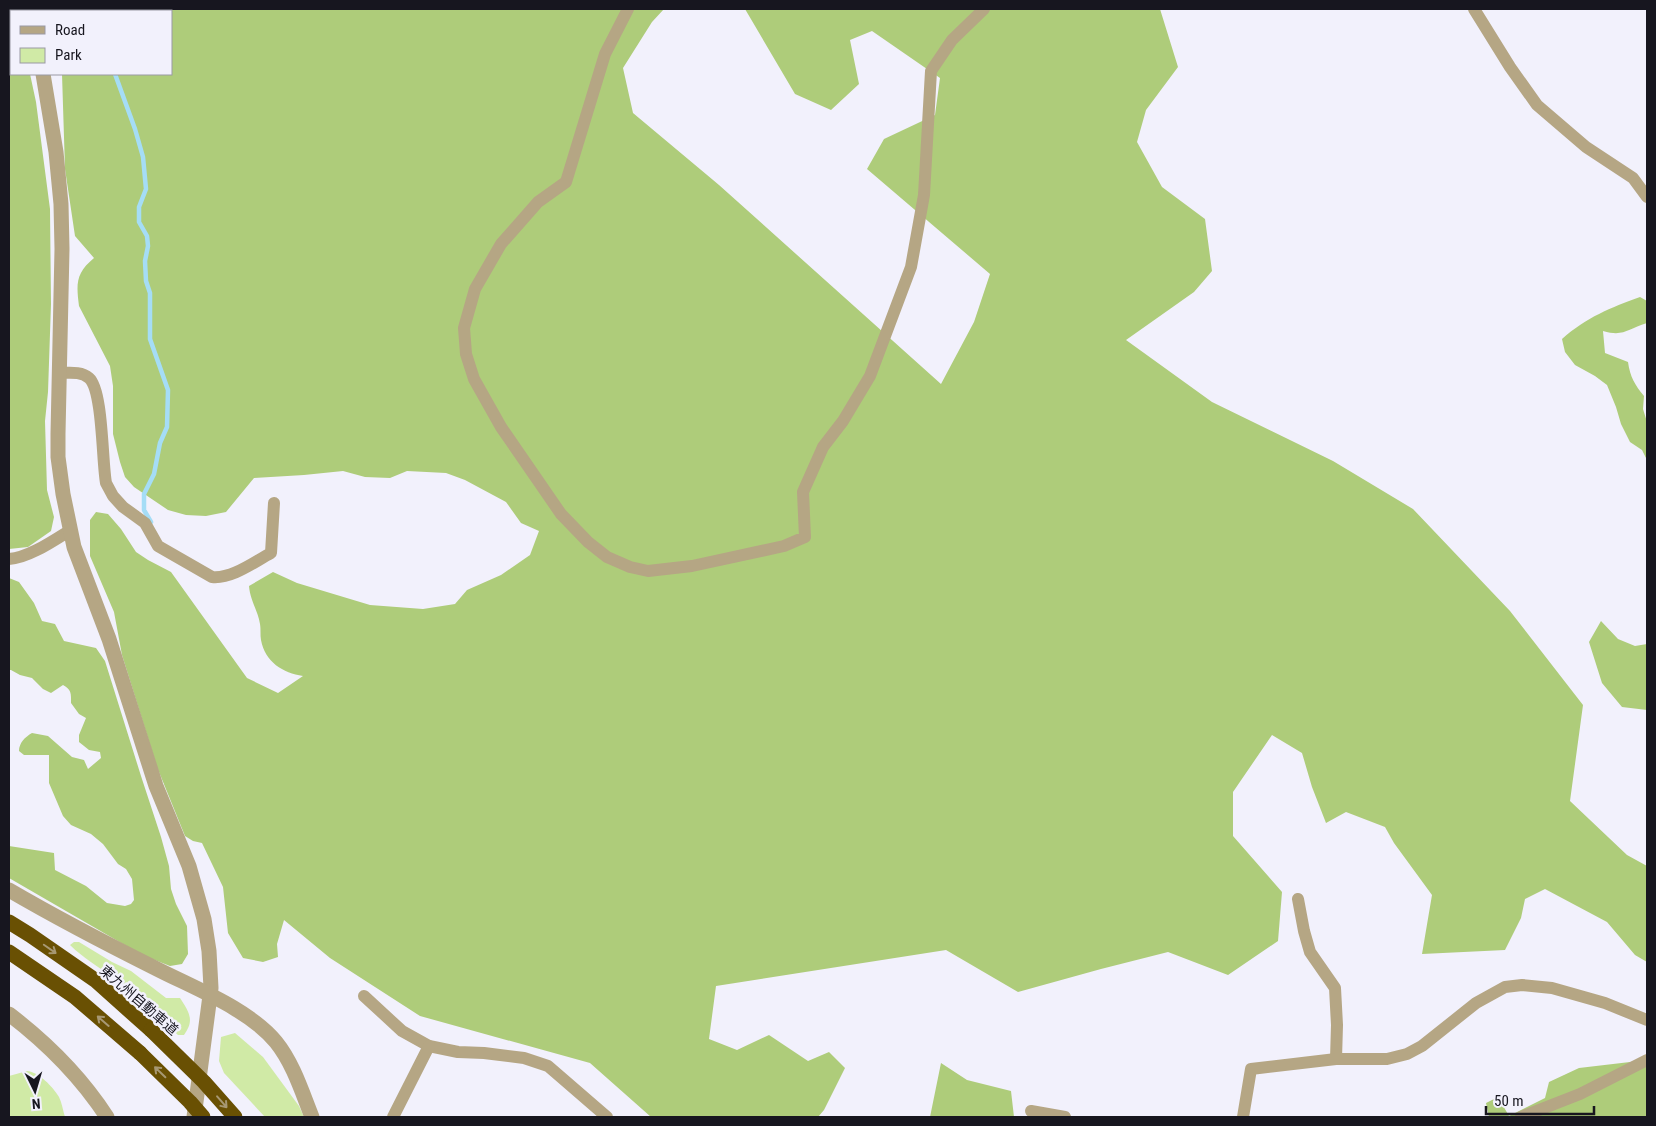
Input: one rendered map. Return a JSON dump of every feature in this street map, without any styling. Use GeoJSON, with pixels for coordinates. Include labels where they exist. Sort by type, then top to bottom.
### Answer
{"type":"FeatureCollection","features":[{"type":"Feature","properties":{"kind":"highway","name":"東九州自動車道"},"geometry":{"type":"LineString","coordinates":[[9,922],[95,980],[151,1030],[204,1082],[235,1117]]}},
{"type":"Feature","properties":{"kind":"highway"},"geometry":{"type":"LineString","coordinates":[[9,952],[75,997],[140,1053],[203,1117]]}},
{"type":"Feature","properties":{"kind":"street"},"geometry":{"type":"LineString","coordinates":[[628,9],[605,54],[566,182],[538,202],[501,244],[476,289],[464,328],[466,354],[474,380],[501,428],[561,514],[588,542],[607,557],[630,567],[648,571],[692,566],[784,546],[805,537],[803,492],[823,447],[843,421],[870,376],[911,267],[924,194],[931,71],[952,40],[984,9]]}},
{"type":"Feature","properties":{"kind":"street"},"geometry":{"type":"LineString","coordinates":[[1474,9],[1510,67],[1537,105],[1586,147],[1633,178],[1647,197]]}},
{"type":"Feature","properties":{"kind":"street"},"geometry":{"type":"LineString","coordinates":[[43,75],[56,152],[61,204],[62,249],[58,457],[63,494],[78,560],[109,639],[154,779],[188,866],[204,918],[211,974],[211,996],[194,1117]]}},
{"type":"Feature","properties":{"kind":"street"},"geometry":{"type":"LineString","coordinates":[[59,373],[82,374],[93,382],[98,398],[103,470],[106,484],[113,496],[123,507],[145,524],[158,546],[165,551],[212,577],[218,578],[229,575],[271,553],[274,503]]}},
{"type":"Feature","properties":{"kind":"street"},"geometry":{"type":"LineString","coordinates":[[9,559],[42,547],[70,531]]}},
{"type":"Feature","properties":{"kind":"street"},"geometry":{"type":"LineString","coordinates":[[9,890],[250,1018],[276,1042],[291,1068],[312,1117]]}},
{"type":"Feature","properties":{"kind":"street"},"geometry":{"type":"LineString","coordinates":[[1298,899],[1310,952],[1335,988],[1336,1059]]}},
{"type":"Feature","properties":{"kind":"street"},"geometry":{"type":"LineString","coordinates":[[1243,1117],[1251,1069],[1336,1059],[1387,1059],[1406,1054],[1422,1046],[1476,1003],[1505,987],[1522,985],[1552,988],[1605,1003],[1647,1020]]}},
{"type":"Feature","properties":{"kind":"street"},"geometry":{"type":"LineString","coordinates":[[364,996],[402,1031],[429,1046],[458,1052],[524,1058],[548,1066],[607,1117]]}},
{"type":"Feature","properties":{"kind":"street"},"geometry":{"type":"LineString","coordinates":[[9,1014],[64,1062],[107,1117]]}},
{"type":"Feature","properties":{"kind":"street"},"geometry":{"type":"LineString","coordinates":[[393,1117],[429,1046]]}},
{"type":"Feature","properties":{"kind":"street"},"geometry":{"type":"LineString","coordinates":[[1521,1117],[1580,1094],[1647,1060]]}},
{"type":"Feature","properties":{"kind":"street"},"geometry":{"type":"LineString","coordinates":[[1031,1111],[1065,1117]]}},
{"type":"Feature","properties":{"kind":"green space"},"geometry":{"type":"Polygon","coordinates":[[[664,9],[652,22],[623,68],[633,113],[719,185],[941,384],[974,322],[990,274],[867,169],[884,139],[935,115],[940,78],[872,31],[850,40],[859,84],[831,110],[795,94],[745,9],[1160,9],[1178,67],[1146,110],[1137,142],[1162,187],[1205,219],[1212,271],[1194,292],[1126,340],[1212,402],[1333,461],[1413,509],[1510,611],[1583,705],[1570,801],[1627,855],[1647,866],[1647,962],[1635,955],[1607,922],[1545,889],[1525,899],[1521,918],[1505,950],[1422,954],[1432,895],[1394,843],[1385,827],[1346,812],[1326,823],[1312,787],[1302,753],[1272,735],[1233,792],[1233,836],[1282,892],[1278,941],[1228,975],[1168,952],[1018,992],[946,950],[716,986],[709,1039],[737,1050],[769,1035],[808,1061],[829,1052],[845,1068],[824,1110],[818,1117],[651,1117],[590,1063],[420,1016],[330,958],[284,920],[277,944],[278,957],[263,962],[243,958],[228,933],[223,887],[202,843],[193,841],[185,836],[157,767],[122,655],[114,612],[90,556],[90,520],[96,512],[108,514],[121,529],[136,552],[171,572],[247,678],[278,693],[303,676],[282,669],[266,654],[261,640],[259,619],[249,586],[273,572],[297,583],[370,605],[423,609],[455,604],[467,590],[501,575],[530,555],[539,531],[521,523],[506,502],[465,480],[446,473],[407,471],[390,478],[365,477],[343,471],[254,478],[226,512],[206,516],[186,515],[168,510],[134,487],[125,477],[113,434],[113,386],[110,366],[79,306],[79,279],[88,263],[94,258],[75,236],[65,169],[62,75],[172,75],[172,10],[40,10],[664,9]]]}},
{"type":"Feature","properties":{"kind":"green space"},"geometry":{"type":"Polygon","coordinates":[[[9,30],[10,75],[30,75],[36,102],[50,209],[51,304],[48,392],[45,421],[47,490],[54,517],[51,531],[28,547],[9,549],[9,30]]]}},
{"type":"Feature","properties":{"kind":"green space"},"geometry":{"type":"Polygon","coordinates":[[[1640,297],[1647,301],[1647,323],[1621,333],[1603,331],[1605,353],[1628,362],[1633,381],[1644,396],[1643,409],[1647,422],[1647,460],[1642,450],[1630,442],[1621,424],[1607,385],[1575,365],[1565,352],[1562,339],[1571,331],[1599,314],[1640,297]]]}},
{"type":"Feature","properties":{"kind":"green space"},"geometry":{"type":"Polygon","coordinates":[[[9,578],[19,582],[34,603],[42,621],[55,624],[64,641],[96,648],[105,661],[161,837],[169,866],[171,889],[187,926],[188,954],[182,964],[170,966],[142,955],[9,878],[9,846],[54,853],[55,870],[86,886],[107,903],[125,906],[131,904],[134,900],[132,879],[126,869],[118,864],[103,844],[91,834],[71,825],[63,816],[49,783],[49,755],[24,755],[19,751],[23,740],[32,733],[48,736],[72,757],[84,760],[88,769],[101,758],[100,752],[89,750],[79,742],[79,735],[86,718],[79,714],[71,703],[71,695],[68,689],[63,685],[51,693],[43,689],[32,678],[9,670],[9,578]]]}},
{"type":"Feature","properties":{"kind":"green space"},"geometry":{"type":"Polygon","coordinates":[[[1601,621],[1618,639],[1635,646],[1647,644],[1647,710],[1622,707],[1602,683],[1589,642],[1601,621]]]}},
{"type":"Feature","properties":{"kind":"green space"},"geometry":{"type":"Polygon","coordinates":[[[74,942],[79,942],[131,971],[166,998],[180,998],[190,1016],[189,1025],[184,1035],[178,1035],[131,991],[75,950],[70,945],[74,942]]]}},
{"type":"Feature","properties":{"kind":"green space"},"geometry":{"type":"Polygon","coordinates":[[[235,1033],[263,1057],[299,1106],[304,1117],[265,1117],[224,1073],[219,1061],[221,1037],[235,1033]]]}},
{"type":"Feature","properties":{"kind":"green space"},"geometry":{"type":"Polygon","coordinates":[[[1647,1060],[1647,1117],[1489,1117],[1486,1103],[1498,1097],[1509,1116],[1545,1098],[1549,1082],[1579,1068],[1647,1060]]]}},
{"type":"Feature","properties":{"kind":"green space"},"geometry":{"type":"Polygon","coordinates":[[[941,1063],[967,1080],[1011,1091],[1014,1117],[930,1117],[941,1063]]]}},
{"type":"Feature","properties":{"kind":"green space"},"geometry":{"type":"Polygon","coordinates":[[[27,1071],[41,1077],[53,1089],[60,1099],[65,1117],[9,1117],[9,1076],[27,1071]]]}},
{"type":"Feature","properties":{"kind":"waterway"},"geometry":{"type":"LineString","coordinates":[[115,75],[143,157],[146,189],[139,207],[139,222],[147,236],[148,246],[145,261],[146,281],[150,293],[150,339],[168,390],[167,427],[160,443],[154,474],[144,494],[144,510],[151,522]]}}]}
